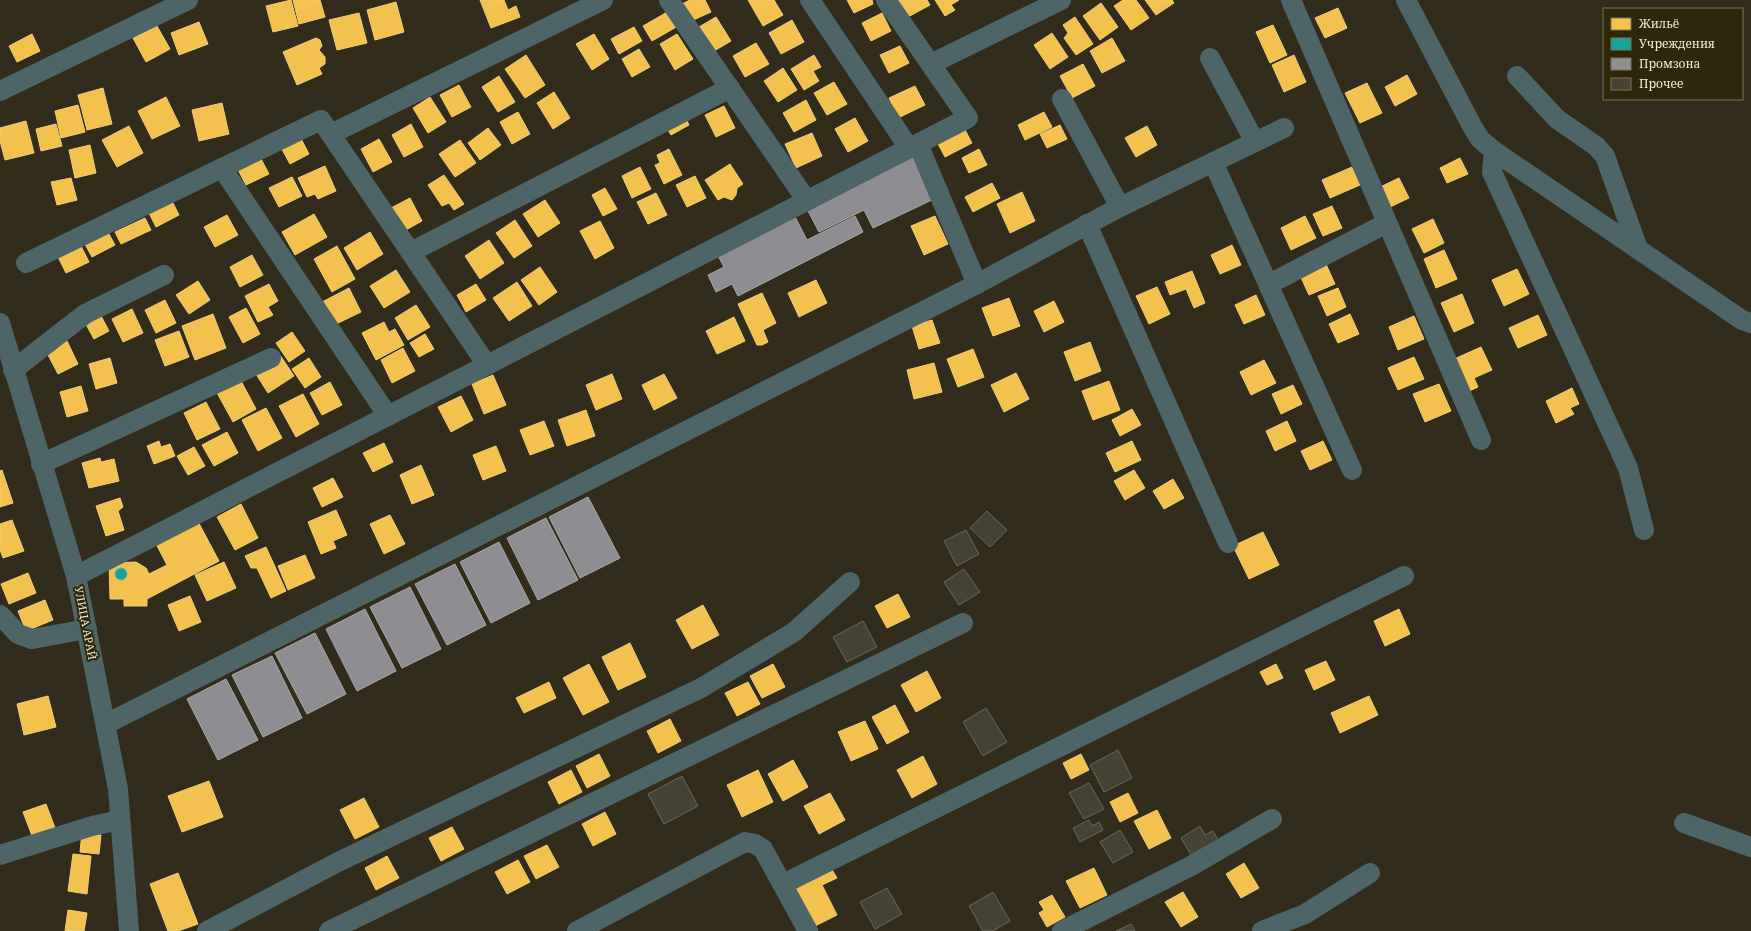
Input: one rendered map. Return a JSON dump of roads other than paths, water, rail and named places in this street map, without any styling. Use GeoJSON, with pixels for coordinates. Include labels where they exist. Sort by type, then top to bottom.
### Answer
{"type":"FeatureCollection","features":[{"type":"Feature","properties":{"kind":"street"},"geometry":{"type":"LineString","coordinates":[[0,91],[188,0]]}},
{"type":"Feature","properties":{"kind":"street"},"geometry":{"type":"LineString","coordinates":[[331,134],[603,0]]}},
{"type":"Feature","properties":{"kind":"street"},"geometry":{"type":"LineString","coordinates":[[669,0],[807,201]]}},
{"type":"Feature","properties":{"kind":"street"},"geometry":{"type":"LineString","coordinates":[[810,0],[914,146],[977,284]]}},
{"type":"Feature","properties":{"kind":"street"},"geometry":{"type":"LineString","coordinates":[[76,576],[968,118],[886,0]]}},
{"type":"Feature","properties":{"kind":"street"},"geometry":{"type":"LineString","coordinates":[[931,64],[1061,0]]}},
{"type":"Feature","properties":{"kind":"street"},"geometry":{"type":"LineString","coordinates":[[1291,0],[1481,440]]}},
{"type":"Feature","properties":{"kind":"street"},"geometry":{"type":"LineString","coordinates":[[1406,0],[1480,139],[1494,151],[1742,320],[1751,323]]}},
{"type":"Feature","properties":{"kind":"street"},"geometry":{"type":"LineString","coordinates":[[1210,58],[1255,142]]}},
{"type":"Feature","properties":{"kind":"street"},"geometry":{"type":"LineString","coordinates":[[1517,76],[1556,119],[1596,146],[1605,156],[1638,249]]}},
{"type":"Feature","properties":{"kind":"street"},"geometry":{"type":"LineString","coordinates":[[411,252],[730,88]]}},
{"type":"Feature","properties":{"kind":"street"},"geometry":{"type":"LineString","coordinates":[[1062,99],[1120,207]]}},
{"type":"Feature","properties":{"kind":"street"},"geometry":{"type":"LineString","coordinates":[[26,263],[321,120],[487,365]]}},
{"type":"Feature","properties":{"kind":"street"},"geometry":{"type":"LineString","coordinates":[[106,724],[977,284],[1120,207],[1284,128]]}},
{"type":"Feature","properties":{"kind":"street"},"geometry":{"type":"LineString","coordinates":[[1494,151],[1492,172],[1628,468],[1644,530]]}},
{"type":"Feature","properties":{"kind":"street"},"geometry":{"type":"LineString","coordinates":[[1213,162],[1352,470]]}},
{"type":"Feature","properties":{"kind":"street"},"geometry":{"type":"LineString","coordinates":[[222,168],[388,416]]}},
{"type":"Feature","properties":{"kind":"street"},"geometry":{"type":"LineString","coordinates":[[1269,284],[1387,223]]}},
{"type":"Feature","properties":{"kind":"street"},"geometry":{"type":"LineString","coordinates":[[1087,224],[1228,543]]}},
{"type":"Feature","properties":{"kind":"street"},"geometry":{"type":"LineString","coordinates":[[13,370],[85,314],[164,275]]}},
{"type":"Feature","properties":{"kind":"street","name":"УЛИЦА АРАЙ"},"geometry":{"type":"LineString","coordinates":[[0,323],[41,464],[76,576],[118,789],[129,931]]}},
{"type":"Feature","properties":{"kind":"street"},"geometry":{"type":"LineString","coordinates":[[41,464],[271,358]]}},
{"type":"Feature","properties":{"kind":"street"},"geometry":{"type":"LineString","coordinates":[[783,884],[1404,576]]}},
{"type":"Feature","properties":{"kind":"street"},"geometry":{"type":"LineString","coordinates":[[207,931],[338,862],[701,688],[794,632],[850,582]]}},
{"type":"Feature","properties":{"kind":"street"},"geometry":{"type":"LineString","coordinates":[[0,614],[18,634],[32,639],[87,629]]}},
{"type":"Feature","properties":{"kind":"street"},"geometry":{"type":"LineString","coordinates":[[329,931],[963,623]]}},
{"type":"Feature","properties":{"kind":"street"},"geometry":{"type":"LineString","coordinates":[[1062,931],[1191,866],[1272,819]]}},
{"type":"Feature","properties":{"kind":"street"},"geometry":{"type":"LineString","coordinates":[[0,855],[92,826],[120,820]]}},
{"type":"Feature","properties":{"kind":"street"},"geometry":{"type":"LineString","coordinates":[[1684,823],[1751,847]]}},
{"type":"Feature","properties":{"kind":"street"},"geometry":{"type":"LineString","coordinates":[[577,931],[745,842],[755,844],[763,849],[808,931]]}},
{"type":"Feature","properties":{"kind":"street"},"geometry":{"type":"LineString","coordinates":[[1262,931],[1305,914],[1370,873]]}}]}
